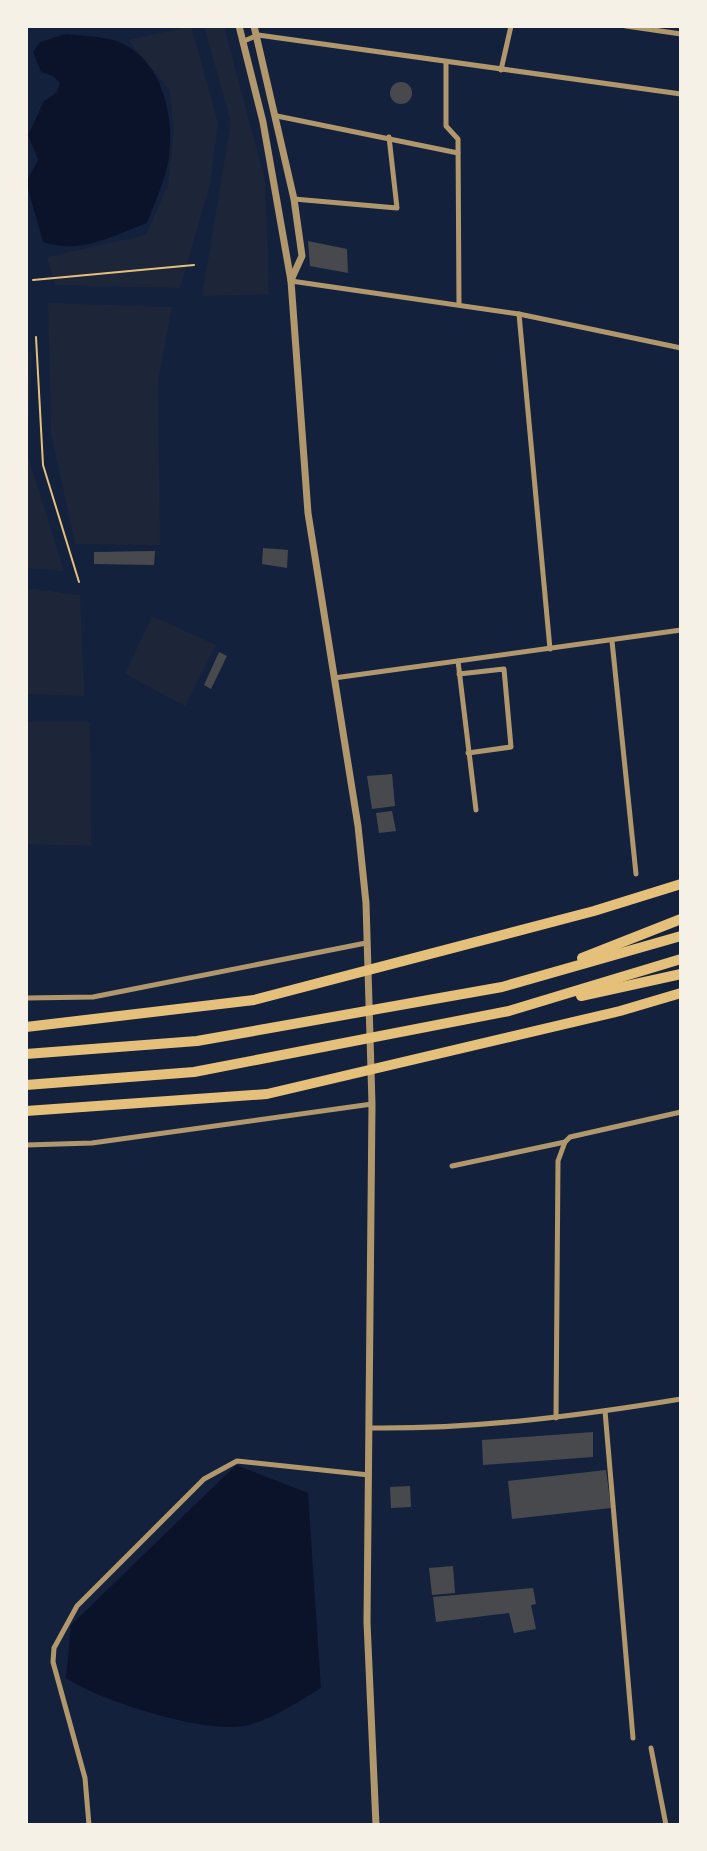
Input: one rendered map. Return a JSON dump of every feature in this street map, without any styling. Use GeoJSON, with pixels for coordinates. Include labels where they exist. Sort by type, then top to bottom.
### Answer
{"type":"FeatureCollection","features":[{"type":"Feature","properties":{"kind":"highway"},"geometry":{"type":"LineString","coordinates":[[26,1027],[254,1000],[594,911],[681,884]]}},
{"type":"Feature","properties":{"kind":"highway"},"geometry":{"type":"LineString","coordinates":[[529,979],[681,919]]}},
{"type":"Feature","properties":{"kind":"highway"},"geometry":{"type":"LineString","coordinates":[[26,1054],[197,1041],[502,987],[681,936]]}},
{"type":"Feature","properties":{"kind":"highway"},"geometry":{"type":"LineString","coordinates":[[509,1011],[681,959]]}},
{"type":"Feature","properties":{"kind":"highway"},"geometry":{"type":"LineString","coordinates":[[26,1085],[194,1072],[681,974]]}},
{"type":"Feature","properties":{"kind":"highway"},"geometry":{"type":"LineString","coordinates":[[26,1111],[267,1094],[620,1011],[681,993]]}},
{"type":"Feature","properties":{"kind":"street"},"geometry":{"type":"LineString","coordinates":[[239,26],[291,281],[308,513],[358,826],[372,1104],[367,1622],[376,1825]]}},
{"type":"Feature","properties":{"kind":"street"},"geometry":{"type":"LineString","coordinates":[[254,26],[294,199],[302,256],[291,281]]}},
{"type":"Feature","properties":{"kind":"street"},"geometry":{"type":"LineString","coordinates":[[501,70],[511,26]]}},
{"type":"Feature","properties":{"kind":"street"},"geometry":{"type":"LineString","coordinates":[[626,26],[681,34]]}},
{"type":"Feature","properties":{"kind":"street"},"geometry":{"type":"LineString","coordinates":[[244,41],[258,35],[681,94]]}},
{"type":"Feature","properties":{"kind":"street"},"geometry":{"type":"LineString","coordinates":[[446,63],[446,126],[458,139],[459,305]]}},
{"type":"Feature","properties":{"kind":"street"},"geometry":{"type":"LineString","coordinates":[[277,116],[458,153]]}},
{"type":"Feature","properties":{"kind":"street"},"geometry":{"type":"LineString","coordinates":[[294,199],[397,208],[389,137]]}},
{"type":"Feature","properties":{"kind":"street"},"geometry":{"type":"LineString","coordinates":[[291,281],[519,314],[681,348]]}},
{"type":"Feature","properties":{"kind":"street"},"geometry":{"type":"LineString","coordinates":[[519,314],[550,649]]}},
{"type":"Feature","properties":{"kind":"street"},"geometry":{"type":"LineString","coordinates":[[334,678],[681,630]]}},
{"type":"Feature","properties":{"kind":"street"},"geometry":{"type":"LineString","coordinates":[[612,641],[636,874]]}},
{"type":"Feature","properties":{"kind":"street"},"geometry":{"type":"LineString","coordinates":[[458,661],[476,810]]}},
{"type":"Feature","properties":{"kind":"street"},"geometry":{"type":"LineString","coordinates":[[459,674],[504,669],[511,747],[468,753]]}},
{"type":"Feature","properties":{"kind":"street"},"geometry":{"type":"LineString","coordinates":[[26,998],[93,997],[366,943]]}},
{"type":"Feature","properties":{"kind":"street"},"geometry":{"type":"LineString","coordinates":[[26,1145],[92,1143],[372,1104]]}},
{"type":"Feature","properties":{"kind":"street"},"geometry":{"type":"LineString","coordinates":[[556,1418],[558,1161],[565,1142],[570,1137],[681,1112]]}},
{"type":"Feature","properties":{"kind":"street"},"geometry":{"type":"LineString","coordinates":[[452,1166],[565,1142]]}},
{"type":"Feature","properties":{"kind":"street"},"geometry":{"type":"LineString","coordinates":[[371,1428],[443,1428],[556,1418],[681,1399]]}},
{"type":"Feature","properties":{"kind":"street"},"geometry":{"type":"LineString","coordinates":[[605,1411],[633,1738]]}},
{"type":"Feature","properties":{"kind":"street"},"geometry":{"type":"LineString","coordinates":[[89,1825],[85,1778],[53,1662],[54,1648],[77,1606],[204,1479],[237,1461],[370,1475]]}},
{"type":"Feature","properties":{"kind":"street"},"geometry":{"type":"LineString","coordinates":[[651,1748],[666,1825]]}},
{"type":"Feature","properties":{"kind":"path"},"geometry":{"type":"LineString","coordinates":[[33,280],[194,265]]}},
{"type":"Feature","properties":{"kind":"path"},"geometry":{"type":"LineString","coordinates":[[36,337],[43,465],[79,582]]}},
{"type":"Feature","properties":{"kind":"shaded area"},"geometry":{"type":"Polygon","coordinates":[[[191,26],[218,123],[210,184],[180,288],[55,285],[47,257],[146,235],[168,185],[174,132],[169,89],[128,40],[191,26]]]}},
{"type":"Feature","properties":{"kind":"shaded area"},"geometry":{"type":"Polygon","coordinates":[[[204,26],[224,26],[265,181],[269,294],[202,296],[231,122],[204,26]]]}},
{"type":"Feature","properties":{"kind":"shaded area"},"geometry":{"type":"Polygon","coordinates":[[[66,34],[116,41],[144,60],[162,89],[170,123],[166,172],[147,223],[96,242],[70,246],[43,242],[26,182],[38,160],[28,135],[44,101],[57,92],[60,83],[53,76],[41,72],[33,52],[40,42],[66,34]]]}},
{"type":"Feature","properties":{"kind":"shaded area"},"geometry":{"type":"Polygon","coordinates":[[[48,303],[172,307],[158,381],[160,545],[75,544],[51,433],[48,303]]]}},
{"type":"Feature","properties":{"kind":"shaded area"},"geometry":{"type":"Polygon","coordinates":[[[26,349],[32,353],[27,453],[64,571],[26,568],[26,349]]]}},
{"type":"Feature","properties":{"kind":"shaded area"},"geometry":{"type":"Polygon","coordinates":[[[26,588],[80,595],[84,696],[26,694],[26,588]]]}},
{"type":"Feature","properties":{"kind":"shaded area"},"geometry":{"type":"Polygon","coordinates":[[[152,616],[216,645],[185,706],[125,674],[152,616]]]}},
{"type":"Feature","properties":{"kind":"shaded area"},"geometry":{"type":"Polygon","coordinates":[[[26,722],[90,722],[91,846],[26,844],[26,722]]]}},
{"type":"Feature","properties":{"kind":"shaded area"},"geometry":{"type":"Polygon","coordinates":[[[236,1465],[308,1493],[321,1688],[268,1718],[231,1727],[182,1721],[128,1706],[66,1678],[71,1625],[236,1465]]]}},
{"type":"Feature","properties":{"kind":"building"},"geometry":{"type":"Polygon","coordinates":[[[401,82],[409,85],[412,93],[409,101],[401,104],[393,101],[390,93],[393,85],[401,82]]]}},
{"type":"Feature","properties":{"kind":"building"},"geometry":{"type":"Polygon","coordinates":[[[308,241],[347,249],[348,273],[310,266],[308,241]]]}},
{"type":"Feature","properties":{"kind":"building"},"geometry":{"type":"Polygon","coordinates":[[[263,548],[288,550],[287,568],[262,564],[263,548]]]}},
{"type":"Feature","properties":{"kind":"building"},"geometry":{"type":"Polygon","coordinates":[[[155,551],[154,565],[94,564],[94,552],[155,551]]]}},
{"type":"Feature","properties":{"kind":"building"},"geometry":{"type":"Polygon","coordinates":[[[219,652],[227,656],[211,689],[204,685],[219,652]]]}},
{"type":"Feature","properties":{"kind":"building"},"geometry":{"type":"Polygon","coordinates":[[[392,774],[395,806],[372,809],[367,776],[392,774]]]}},
{"type":"Feature","properties":{"kind":"building"},"geometry":{"type":"Polygon","coordinates":[[[392,811],[396,831],[379,833],[376,813],[392,811]]]}},
{"type":"Feature","properties":{"kind":"building"},"geometry":{"type":"Polygon","coordinates":[[[593,1432],[593,1457],[483,1465],[482,1440],[593,1432]]]}},
{"type":"Feature","properties":{"kind":"building"},"geometry":{"type":"Polygon","coordinates":[[[606,1470],[611,1508],[512,1519],[508,1481],[606,1470]]]}},
{"type":"Feature","properties":{"kind":"building"},"geometry":{"type":"Polygon","coordinates":[[[410,1486],[411,1507],[391,1508],[390,1487],[410,1486]]]}},
{"type":"Feature","properties":{"kind":"building"},"geometry":{"type":"Polygon","coordinates":[[[453,1566],[455,1593],[432,1595],[429,1568],[453,1566]]]}},
{"type":"Feature","properties":{"kind":"building"},"geometry":{"type":"Polygon","coordinates":[[[533,1588],[536,1604],[531,1605],[536,1629],[514,1633],[509,1613],[436,1622],[433,1597],[533,1588]]]}}]}
